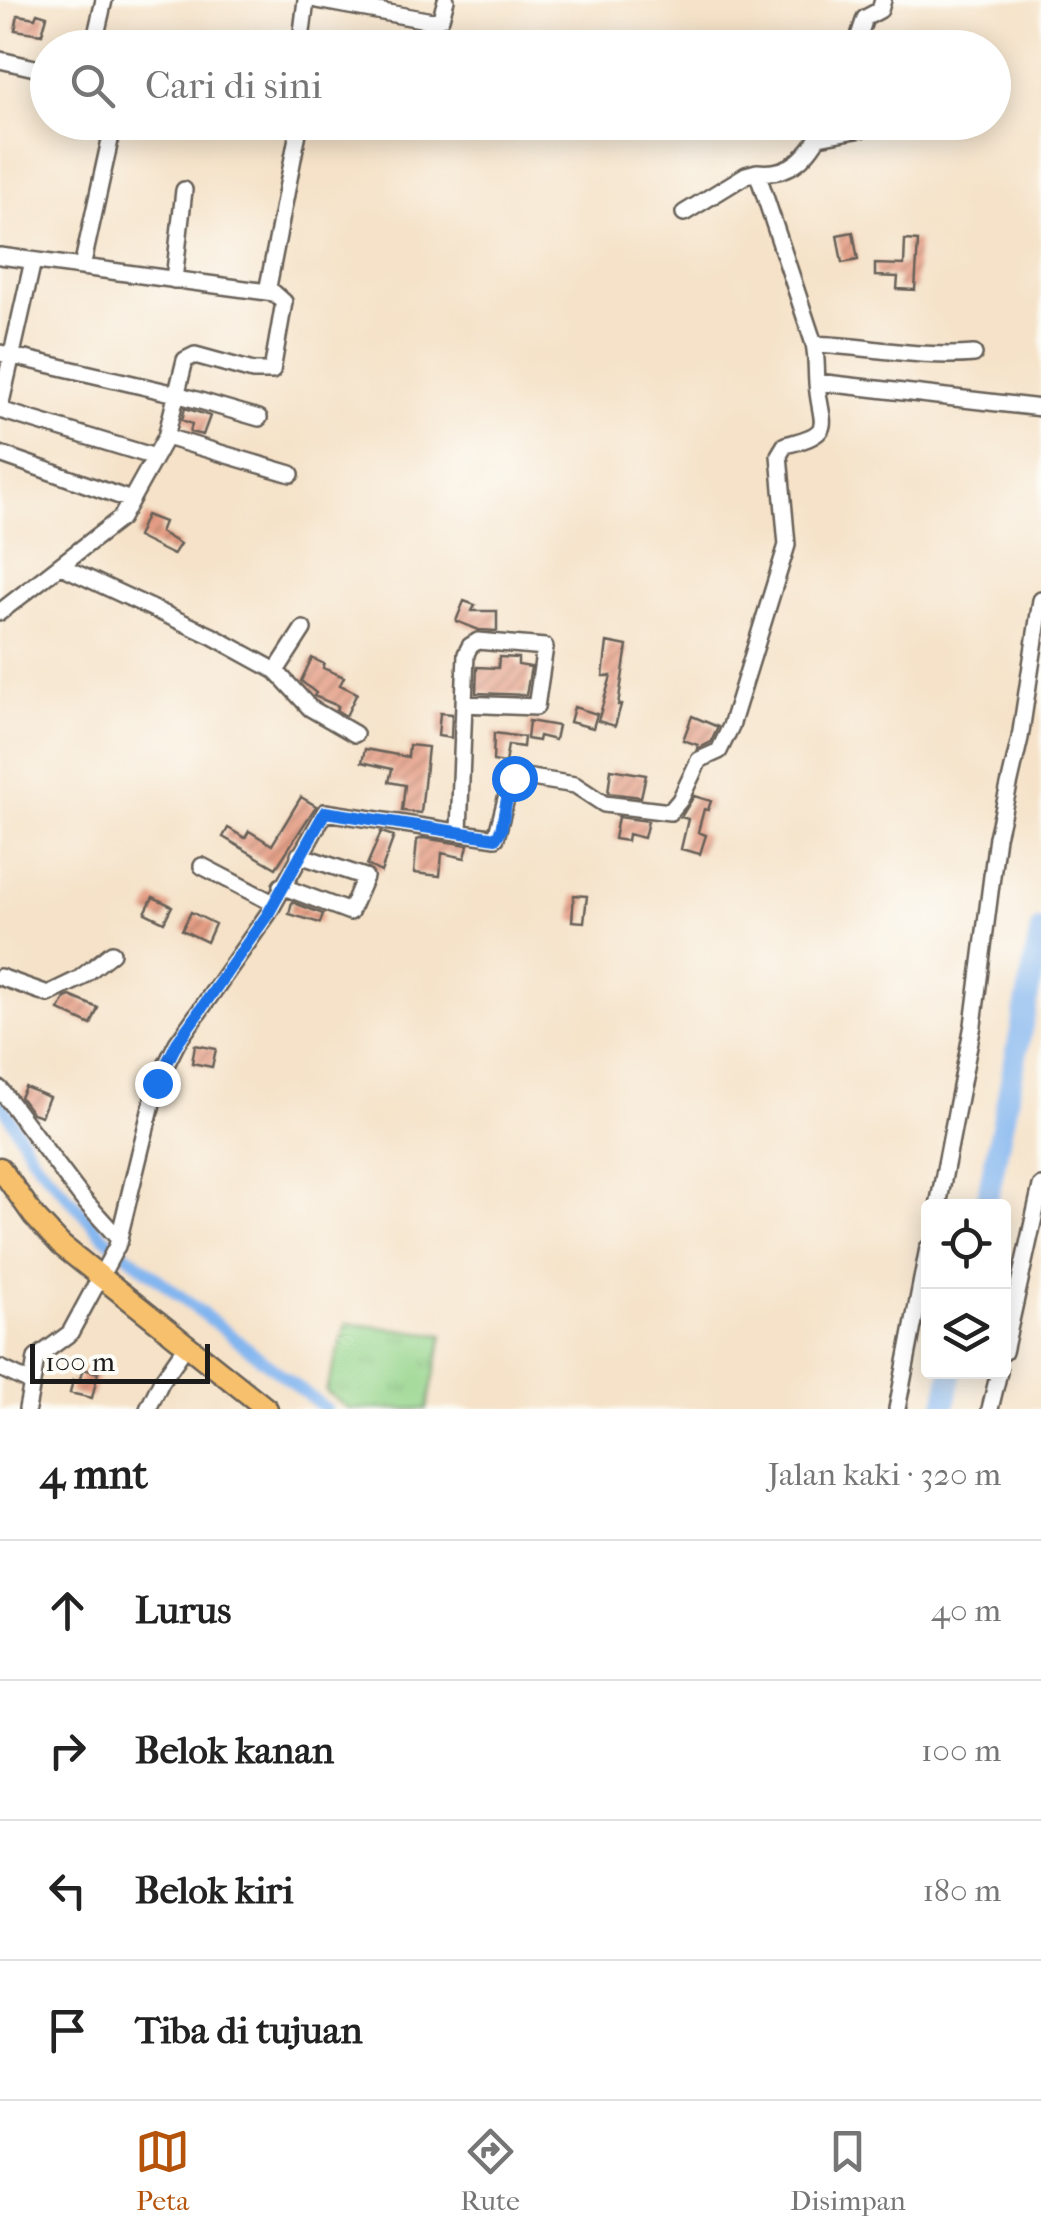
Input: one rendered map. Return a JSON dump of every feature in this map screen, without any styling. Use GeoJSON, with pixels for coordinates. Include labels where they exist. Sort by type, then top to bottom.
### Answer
{"type":"FeatureCollection","features":[{"type":"Feature","properties":{"kind":"main road"},"geometry":{"type":"LineString","coordinates":[[3,1182],[60,1245],[267,1409]]}},
{"type":"Feature","properties":{"kind":"street"},"geometry":{"type":"LineString","coordinates":[[96,30],[104,0]]}},
{"type":"Feature","properties":{"kind":"street"},"geometry":{"type":"LineString","coordinates":[[302,30],[306,0]]}},
{"type":"Feature","properties":{"kind":"street"},"geometry":{"type":"LineString","coordinates":[[317,0],[432,21],[442,18],[446,0]]}},
{"type":"Feature","properties":{"kind":"street"},"geometry":{"type":"LineString","coordinates":[[861,30],[865,18],[880,10],[883,0]]}},
{"type":"Feature","properties":{"kind":"street"},"geometry":{"type":"LineString","coordinates":[[0,60],[30,67]]}},
{"type":"Feature","properties":{"kind":"street"},"geometry":{"type":"LineString","coordinates":[[82,267],[110,140]]}},
{"type":"Feature","properties":{"kind":"street"},"geometry":{"type":"LineString","coordinates":[[267,292],[297,140]]}},
{"type":"Feature","properties":{"kind":"street"},"geometry":{"type":"LineString","coordinates":[[684,214],[757,172],[778,174],[788,170],[806,156],[817,140]]}},
{"type":"Feature","properties":{"kind":"street"},"geometry":{"type":"LineString","coordinates":[[28,1409],[36,1358],[70,1332],[118,1242],[157,1083],[177,1043],[273,903],[320,817],[330,811],[498,837],[510,783],[519,777],[575,785],[604,804],[670,812],[699,760],[719,751],[788,545],[779,455],[785,445],[803,443],[819,430],[824,416],[814,344],[757,172]]}},
{"type":"Feature","properties":{"kind":"street"},"geometry":{"type":"LineString","coordinates":[[174,280],[184,190]]}},
{"type":"Feature","properties":{"kind":"street"},"geometry":{"type":"LineString","coordinates":[[0,256],[267,292],[280,296],[284,302],[272,371],[253,371],[195,355],[185,360],[166,436],[121,518],[0,612]]}},
{"type":"Feature","properties":{"kind":"street"},"geometry":{"type":"LineString","coordinates":[[33,261],[6,353],[0,409],[154,457]]}},
{"type":"Feature","properties":{"kind":"street"},"geometry":{"type":"LineString","coordinates":[[814,344],[936,355],[974,354]]}},
{"type":"Feature","properties":{"kind":"street"},"geometry":{"type":"LineString","coordinates":[[6,353],[260,418]]}},
{"type":"Feature","properties":{"kind":"street"},"geometry":{"type":"LineString","coordinates":[[817,382],[1041,408]]}},
{"type":"Feature","properties":{"kind":"street"},"geometry":{"type":"LineString","coordinates":[[166,436],[291,474]]}},
{"type":"Feature","properties":{"kind":"street"},"geometry":{"type":"LineString","coordinates":[[0,454],[131,500]]}},
{"type":"Feature","properties":{"kind":"street"},"geometry":{"type":"LineString","coordinates":[[61,566],[212,636],[276,671],[310,708],[354,734]]}},
{"type":"Feature","properties":{"kind":"street"},"geometry":{"type":"LineString","coordinates":[[939,1199],[973,1024],[997,837],[1020,738],[1041,600]]}},
{"type":"Feature","properties":{"kind":"street"},"geometry":{"type":"LineString","coordinates":[[276,671],[303,629]]}},
{"type":"Feature","properties":{"kind":"street"},"geometry":{"type":"LineString","coordinates":[[459,831],[464,704],[466,654],[472,644],[545,647],[536,707],[464,704]]}},
{"type":"Feature","properties":{"kind":"street"},"geometry":{"type":"LineString","coordinates":[[282,886],[350,912],[365,877],[298,856]]}},
{"type":"Feature","properties":{"kind":"street"},"geometry":{"type":"LineString","coordinates":[[202,866],[273,903]]}},
{"type":"Feature","properties":{"kind":"street"},"geometry":{"type":"LineString","coordinates":[[0,977],[48,994],[79,980],[112,953]]}},
{"type":"Feature","properties":{"kind":"street"},"geometry":{"type":"LineString","coordinates":[[0,1089],[118,1242]]}},
{"type":"Feature","properties":{"kind":"street"},"geometry":{"type":"LineString","coordinates":[[1011,1321],[1041,1186]]}},
{"type":"Feature","properties":{"kind":"street"},"geometry":{"type":"LineString","coordinates":[[897,1409],[921,1284]]}},
{"type":"Feature","properties":{"kind":"street"},"geometry":{"type":"LineString","coordinates":[[148,1409],[186,1346]]}},
{"type":"Feature","properties":{"kind":"street"},"geometry":{"type":"LineString","coordinates":[[0,1368],[32,1383]]}},
{"type":"Feature","properties":{"kind":"street"},"geometry":{"type":"LineString","coordinates":[[990,1409],[997,1379]]}},
{"type":"Feature","properties":{"kind":"green space"},"geometry":{"type":"Polygon","coordinates":[[[347,1323],[443,1335],[427,1409],[349,1409],[326,1391],[347,1323]]]}},
{"type":"Feature","properties":{"kind":"building"},"geometry":{"type":"Polygon","coordinates":[[[37,13],[47,16],[43,30],[15,30],[18,15],[35,18],[37,13]]]}},
{"type":"Feature","properties":{"kind":"building"},"geometry":{"type":"Polygon","coordinates":[[[853,232],[858,260],[842,263],[837,235],[853,232]]]}},
{"type":"Feature","properties":{"kind":"building"},"geometry":{"type":"Polygon","coordinates":[[[905,240],[918,241],[915,290],[897,289],[898,277],[875,276],[875,264],[904,265],[905,240]]]}},
{"type":"Feature","properties":{"kind":"building"},"geometry":{"type":"Polygon","coordinates":[[[185,408],[210,416],[203,435],[190,432],[192,424],[182,420],[185,408]]]}},
{"type":"Feature","properties":{"kind":"building"},"geometry":{"type":"Polygon","coordinates":[[[146,515],[164,522],[160,532],[180,544],[173,555],[137,537],[146,515]]]}},
{"type":"Feature","properties":{"kind":"building"},"geometry":{"type":"Polygon","coordinates":[[[464,601],[475,605],[472,611],[497,611],[497,631],[479,630],[456,621],[464,601]]]}},
{"type":"Feature","properties":{"kind":"building"},"geometry":{"type":"Polygon","coordinates":[[[607,642],[627,646],[615,726],[598,721],[611,676],[603,676],[607,642]]]}},
{"type":"Feature","properties":{"kind":"building"},"geometry":{"type":"Polygon","coordinates":[[[499,657],[518,658],[518,665],[531,667],[526,695],[476,693],[477,667],[498,668],[499,657]]]}},
{"type":"Feature","properties":{"kind":"building"},"geometry":{"type":"Polygon","coordinates":[[[312,658],[344,677],[340,685],[357,693],[346,716],[336,710],[338,706],[314,696],[316,693],[301,681],[312,658]]]}},
{"type":"Feature","properties":{"kind":"building"},"geometry":{"type":"Polygon","coordinates":[[[574,707],[597,714],[593,728],[570,722],[574,707]]]}},
{"type":"Feature","properties":{"kind":"building"},"geometry":{"type":"Polygon","coordinates":[[[440,713],[452,714],[451,738],[438,736],[440,713]]]}},
{"type":"Feature","properties":{"kind":"building"},"geometry":{"type":"Polygon","coordinates":[[[692,716],[718,727],[711,742],[697,749],[698,745],[683,740],[692,716]]]}},
{"type":"Feature","properties":{"kind":"building"},"geometry":{"type":"Polygon","coordinates":[[[529,721],[558,726],[555,740],[539,736],[538,741],[527,739],[529,721]]]}},
{"type":"Feature","properties":{"kind":"building"},"geometry":{"type":"Polygon","coordinates":[[[494,733],[524,737],[523,747],[508,745],[505,763],[493,761],[494,733]]]}},
{"type":"Feature","properties":{"kind":"building"},"geometry":{"type":"Polygon","coordinates":[[[409,745],[428,747],[421,813],[402,811],[405,785],[389,782],[392,769],[362,762],[365,749],[408,757],[409,745]]]}},
{"type":"Feature","properties":{"kind":"building"},"geometry":{"type":"Polygon","coordinates":[[[611,769],[646,775],[641,797],[608,793],[611,769]]]}},
{"type":"Feature","properties":{"kind":"building"},"geometry":{"type":"Polygon","coordinates":[[[694,796],[711,801],[708,810],[704,809],[698,832],[706,835],[700,854],[681,849],[688,819],[681,817],[694,796]]]}},
{"type":"Feature","properties":{"kind":"building"},"geometry":{"type":"Polygon","coordinates":[[[301,797],[316,806],[276,868],[223,837],[228,828],[245,838],[249,831],[272,845],[301,797]]]}},
{"type":"Feature","properties":{"kind":"building"},"geometry":{"type":"Polygon","coordinates":[[[618,817],[648,821],[644,838],[628,834],[627,841],[614,839],[618,817]]]}},
{"type":"Feature","properties":{"kind":"building"},"geometry":{"type":"Polygon","coordinates":[[[381,832],[394,836],[381,872],[367,865],[381,832]]]}},
{"type":"Feature","properties":{"kind":"building"},"geometry":{"type":"Polygon","coordinates":[[[417,840],[468,845],[465,858],[442,853],[440,876],[414,873],[417,840]]]}},
{"type":"Feature","properties":{"kind":"building"},"geometry":{"type":"Polygon","coordinates":[[[574,895],[587,896],[584,922],[572,921],[574,895]]]}},
{"type":"Feature","properties":{"kind":"building"},"geometry":{"type":"Polygon","coordinates":[[[153,897],[172,906],[164,922],[145,913],[153,897]]]}},
{"type":"Feature","properties":{"kind":"building"},"geometry":{"type":"Polygon","coordinates":[[[292,902],[323,914],[320,923],[289,914],[292,902]]]}},
{"type":"Feature","properties":{"kind":"building"},"geometry":{"type":"Polygon","coordinates":[[[191,912],[215,924],[207,942],[182,930],[191,912]]]}},
{"type":"Feature","properties":{"kind":"building"},"geometry":{"type":"Polygon","coordinates":[[[70,996],[98,1008],[91,1025],[59,1010],[70,996]]]}},
{"type":"Feature","properties":{"kind":"building"},"geometry":{"type":"Polygon","coordinates":[[[195,1045],[216,1049],[212,1067],[192,1063],[195,1045]]]}},
{"type":"Feature","properties":{"kind":"building"},"geometry":{"type":"Polygon","coordinates":[[[25,1087],[49,1097],[41,1116],[32,1113],[20,1097],[25,1087]]]}},
{"type":"Feature","properties":{"kind":"building"},"geometry":{"type":"Polygon","coordinates":[[[83,1369],[98,1373],[92,1398],[70,1393],[73,1380],[79,1382],[83,1369]]]}},
{"type":"Feature","properties":{"kind":"waterway"},"geometry":{"type":"LineString","coordinates":[[987,1199],[1041,930]]}},
{"type":"Feature","properties":{"kind":"waterway"},"geometry":{"type":"LineString","coordinates":[[0,1100],[32,1157],[104,1237],[326,1409]]}},
{"type":"Feature","properties":{"kind":"waterway"},"geometry":{"type":"LineString","coordinates":[[944,1409],[950,1379]]}},
{"type":"Feature","properties":{"kind":"route"},"geometry":{"type":"LineString","coordinates":[[157,1083],[177,1043],[268,914],[325,812],[496,838],[514,778]]}}]}
